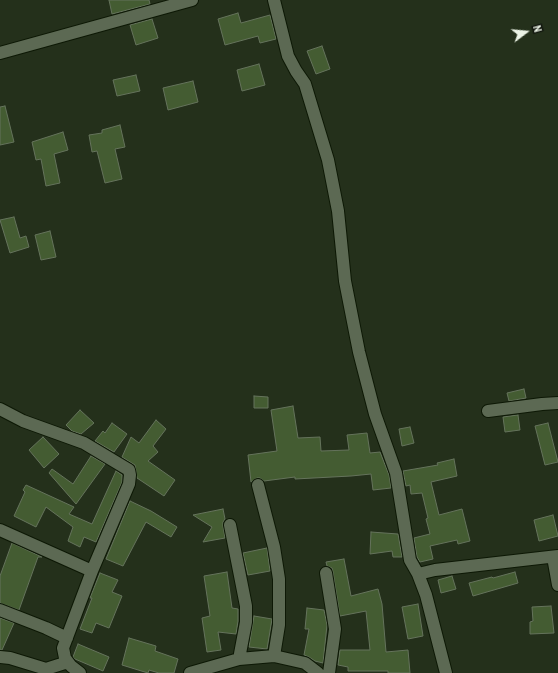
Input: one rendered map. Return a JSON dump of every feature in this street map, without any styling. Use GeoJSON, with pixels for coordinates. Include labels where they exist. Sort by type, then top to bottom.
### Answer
{"type":"FeatureCollection","features":[{"type":"Feature","properties":{"kind":"street"},"geometry":{"type":"LineString","coordinates":[[0,53],[192,0]]}},
{"type":"Feature","properties":{"kind":"street"},"geometry":{"type":"LineString","coordinates":[[274,0],[288,56],[305,84],[328,160],[338,211],[345,281],[359,352],[374,414],[396,473],[410,560],[418,574],[426,595],[446,673]]}},
{"type":"Feature","properties":{"kind":"street"},"geometry":{"type":"LineString","coordinates":[[488,411],[542,404],[558,404]]}},
{"type":"Feature","properties":{"kind":"street"},"geometry":{"type":"LineString","coordinates":[[0,409],[23,421],[84,443],[129,470],[130,475],[129,484],[92,571],[67,638],[64,648],[65,658],[71,668],[46,669],[10,658],[0,657]]}},
{"type":"Feature","properties":{"kind":"street"},"geometry":{"type":"LineString","coordinates":[[258,485],[274,547],[279,579],[280,626],[274,656]]}},
{"type":"Feature","properties":{"kind":"street"},"geometry":{"type":"LineString","coordinates":[[230,525],[246,606],[246,622],[239,659]]}},
{"type":"Feature","properties":{"kind":"street"},"geometry":{"type":"LineString","coordinates":[[0,530],[92,571]]}},
{"type":"Feature","properties":{"kind":"street"},"geometry":{"type":"LineString","coordinates":[[418,574],[435,570],[555,556],[558,585]]}},
{"type":"Feature","properties":{"kind":"street"},"geometry":{"type":"LineString","coordinates":[[326,573],[335,629],[329,673]]}},
{"type":"Feature","properties":{"kind":"street"},"geometry":{"type":"LineString","coordinates":[[0,610],[67,638]]}},
{"type":"Feature","properties":{"kind":"street"},"geometry":{"type":"LineString","coordinates":[[190,673],[239,659],[274,656],[305,663],[318,673]]}},
{"type":"Feature","properties":{"kind":"building"},"geometry":{"type":"Polygon","coordinates":[[[109,0],[149,0],[150,4],[112,14],[109,0]]]}},
{"type":"Feature","properties":{"kind":"building"},"geometry":{"type":"Polygon","coordinates":[[[238,13],[241,23],[270,15],[276,39],[260,43],[258,36],[225,45],[218,19],[238,13]]]}},
{"type":"Feature","properties":{"kind":"building"},"geometry":{"type":"Polygon","coordinates":[[[152,19],[158,38],[136,45],[130,25],[152,19]]]}},
{"type":"Feature","properties":{"kind":"building"},"geometry":{"type":"Polygon","coordinates":[[[322,46],[330,69],[316,74],[307,51],[322,46]]]}},
{"type":"Feature","properties":{"kind":"building"},"geometry":{"type":"Polygon","coordinates":[[[259,64],[265,85],[242,91],[237,70],[259,64]]]}},
{"type":"Feature","properties":{"kind":"building"},"geometry":{"type":"Polygon","coordinates":[[[136,75],[140,91],[117,96],[113,80],[136,75]]]}},
{"type":"Feature","properties":{"kind":"building"},"geometry":{"type":"Polygon","coordinates":[[[193,81],[198,102],[168,110],[163,88],[193,81]]]}},
{"type":"Feature","properties":{"kind":"building"},"geometry":{"type":"Polygon","coordinates":[[[5,106],[14,142],[0,145],[0,107],[5,106]]]}},
{"type":"Feature","properties":{"kind":"building"},"geometry":{"type":"Polygon","coordinates":[[[120,125],[125,147],[115,149],[122,179],[105,183],[97,151],[92,152],[89,135],[102,133],[102,130],[120,125]]]}},
{"type":"Feature","properties":{"kind":"building"},"geometry":{"type":"Polygon","coordinates":[[[63,132],[68,150],[54,154],[60,183],[46,186],[41,159],[36,160],[32,142],[63,132]]]}},
{"type":"Feature","properties":{"kind":"building"},"geometry":{"type":"Polygon","coordinates":[[[14,217],[20,238],[26,236],[29,247],[10,253],[0,220],[14,217]]]}},
{"type":"Feature","properties":{"kind":"building"},"geometry":{"type":"Polygon","coordinates":[[[50,231],[56,257],[41,260],[35,235],[50,231]]]}},
{"type":"Feature","properties":{"kind":"building"},"geometry":{"type":"Polygon","coordinates":[[[524,389],[526,398],[509,401],[507,393],[524,389]]]}},
{"type":"Feature","properties":{"kind":"building"},"geometry":{"type":"Polygon","coordinates":[[[254,396],[268,397],[268,408],[254,408],[254,396]]]}},
{"type":"Feature","properties":{"kind":"building"},"geometry":{"type":"Polygon","coordinates":[[[293,406],[298,438],[320,437],[321,451],[349,450],[347,435],[367,433],[370,453],[380,452],[389,475],[391,488],[373,490],[371,474],[295,479],[295,477],[264,481],[257,478],[251,482],[248,455],[277,451],[271,410],[293,406]]]}},
{"type":"Feature","properties":{"kind":"building"},"geometry":{"type":"Polygon","coordinates":[[[80,410],[94,423],[81,434],[72,431],[66,425],[80,410]]]}},
{"type":"Feature","properties":{"kind":"building"},"geometry":{"type":"Polygon","coordinates":[[[518,415],[520,430],[505,432],[503,417],[518,415]]]}},
{"type":"Feature","properties":{"kind":"building"},"geometry":{"type":"Polygon","coordinates":[[[156,420],[166,429],[153,446],[158,452],[148,461],[175,480],[164,496],[137,478],[135,465],[122,457],[131,437],[139,443],[156,420]]]}},
{"type":"Feature","properties":{"kind":"building"},"geometry":{"type":"Polygon","coordinates":[[[112,423],[127,434],[114,452],[95,441],[103,431],[105,433],[112,423]]]}},
{"type":"Feature","properties":{"kind":"building"},"geometry":{"type":"Polygon","coordinates":[[[548,423],[558,462],[545,465],[535,426],[548,423]]]}},
{"type":"Feature","properties":{"kind":"building"},"geometry":{"type":"Polygon","coordinates":[[[410,427],[414,443],[402,446],[399,429],[410,427]]]}},
{"type":"Feature","properties":{"kind":"building"},"geometry":{"type":"Polygon","coordinates":[[[43,437],[59,454],[44,468],[29,450],[43,437]]]}},
{"type":"Feature","properties":{"kind":"building"},"geometry":{"type":"Polygon","coordinates":[[[91,456],[105,464],[76,504],[49,473],[52,469],[73,484],[91,456]]]}},
{"type":"Feature","properties":{"kind":"building"},"geometry":{"type":"Polygon","coordinates":[[[454,459],[457,476],[431,482],[439,515],[462,509],[470,541],[458,544],[457,540],[430,546],[433,559],[420,562],[417,557],[414,538],[430,534],[426,519],[428,518],[422,493],[411,494],[410,485],[406,486],[403,471],[438,465],[437,463],[454,459]]]}},
{"type":"Feature","properties":{"kind":"building"},"geometry":{"type":"Polygon","coordinates":[[[116,471],[122,475],[122,482],[96,542],[84,537],[80,547],[68,541],[73,527],[46,507],[36,527],[14,516],[25,492],[23,490],[26,485],[74,507],[69,514],[92,524],[116,471]]]}},
{"type":"Feature","properties":{"kind":"building"},"geometry":{"type":"Polygon","coordinates":[[[130,501],[151,511],[177,527],[171,537],[146,522],[123,566],[106,559],[130,501]]]}},
{"type":"Feature","properties":{"kind":"building"},"geometry":{"type":"Polygon","coordinates":[[[223,509],[225,519],[223,526],[225,538],[203,542],[212,527],[193,515],[223,509]]]}},
{"type":"Feature","properties":{"kind":"building"},"geometry":{"type":"Polygon","coordinates":[[[553,515],[558,536],[539,541],[534,520],[553,515]]]}},
{"type":"Feature","properties":{"kind":"building"},"geometry":{"type":"Polygon","coordinates":[[[371,532],[398,534],[402,557],[393,557],[392,551],[370,554],[371,532]]]}},
{"type":"Feature","properties":{"kind":"building"},"geometry":{"type":"Polygon","coordinates":[[[12,543],[42,557],[38,557],[19,610],[0,603],[0,576],[12,543]]]}},
{"type":"Feature","properties":{"kind":"building"},"geometry":{"type":"Polygon","coordinates":[[[267,548],[270,571],[248,575],[243,553],[267,548]]]}},
{"type":"Feature","properties":{"kind":"building"},"geometry":{"type":"Polygon","coordinates":[[[344,559],[351,596],[378,589],[382,604],[386,652],[408,650],[410,673],[388,673],[388,671],[348,671],[348,667],[338,665],[340,650],[370,650],[366,611],[340,616],[332,568],[327,566],[326,562],[344,559]]]}},
{"type":"Feature","properties":{"kind":"building"},"geometry":{"type":"Polygon","coordinates":[[[227,572],[232,608],[238,609],[236,634],[218,632],[221,650],[207,652],[202,618],[210,616],[204,576],[227,572]]]}},
{"type":"Feature","properties":{"kind":"building"},"geometry":{"type":"Polygon","coordinates":[[[515,572],[518,583],[473,596],[469,583],[515,572]]]}},
{"type":"Feature","properties":{"kind":"building"},"geometry":{"type":"Polygon","coordinates":[[[100,573],[118,580],[112,592],[122,596],[109,628],[96,623],[92,633],[80,629],[100,573]]]}},
{"type":"Feature","properties":{"kind":"building"},"geometry":{"type":"Polygon","coordinates":[[[452,576],[456,589],[441,593],[438,580],[452,576]]]}},
{"type":"Feature","properties":{"kind":"building"},"geometry":{"type":"Polygon","coordinates":[[[418,604],[423,636],[408,639],[402,607],[418,604]]]}},
{"type":"Feature","properties":{"kind":"building"},"geometry":{"type":"Polygon","coordinates":[[[551,606],[554,633],[530,634],[530,622],[533,621],[532,607],[551,606]]]}},
{"type":"Feature","properties":{"kind":"building"},"geometry":{"type":"Polygon","coordinates":[[[307,608],[324,610],[327,625],[323,663],[315,661],[304,655],[309,629],[305,629],[307,608]]]}},
{"type":"Feature","properties":{"kind":"building"},"geometry":{"type":"Polygon","coordinates":[[[254,616],[272,619],[267,649],[249,647],[254,616]]]}},
{"type":"Feature","properties":{"kind":"building"},"geometry":{"type":"Polygon","coordinates":[[[0,618],[14,623],[2,650],[0,650],[0,618]]]}},
{"type":"Feature","properties":{"kind":"building"},"geometry":{"type":"Polygon","coordinates":[[[129,638],[156,646],[155,651],[178,659],[174,673],[159,673],[149,670],[148,673],[122,665],[129,638]]]}},
{"type":"Feature","properties":{"kind":"building"},"geometry":{"type":"Polygon","coordinates":[[[78,644],[109,657],[103,671],[73,657],[78,644]]]}}]}
